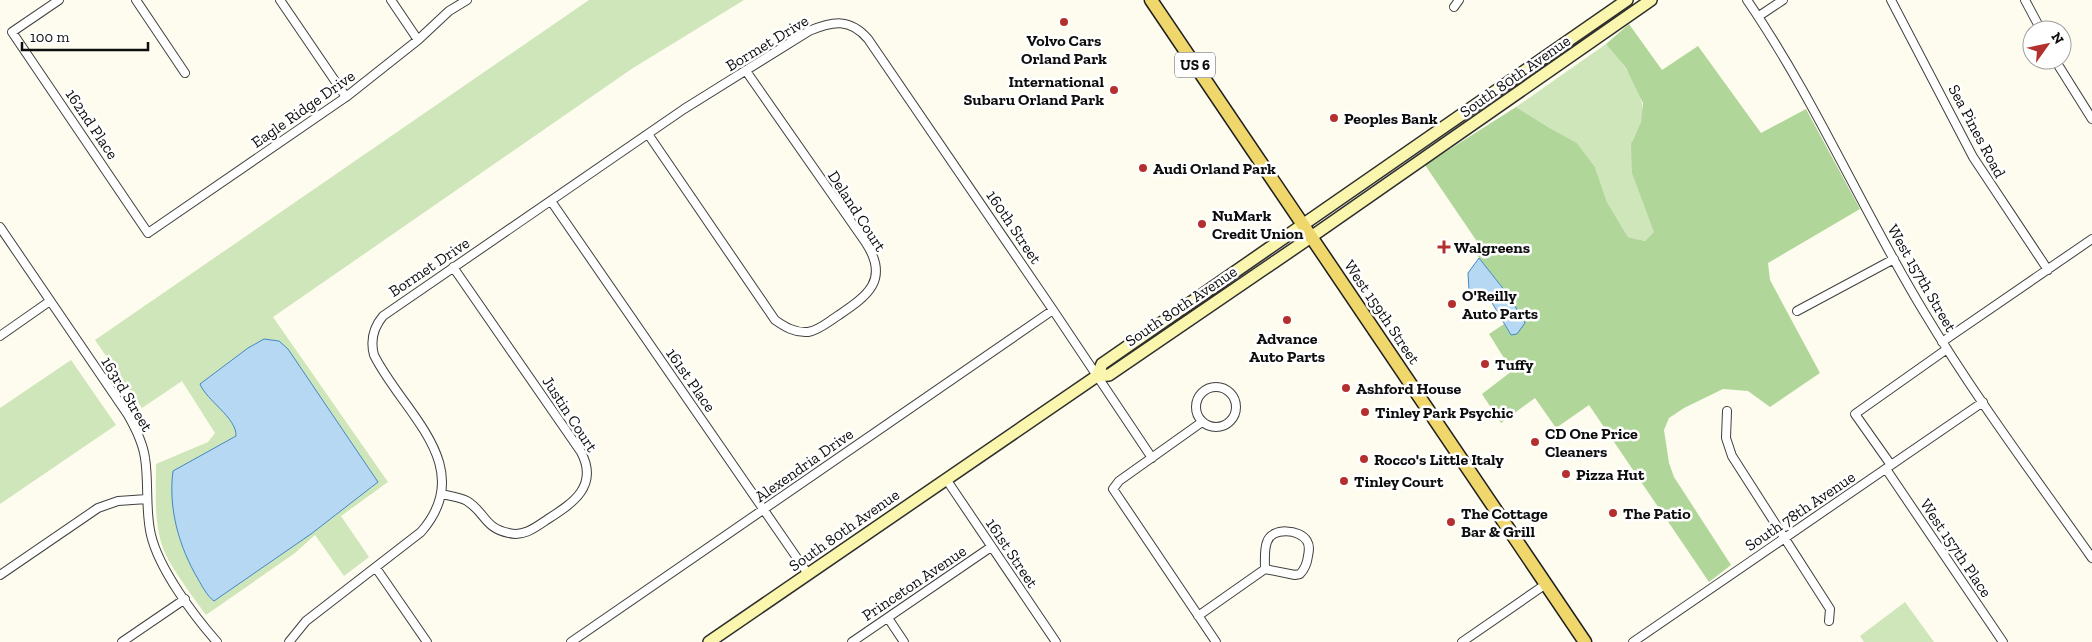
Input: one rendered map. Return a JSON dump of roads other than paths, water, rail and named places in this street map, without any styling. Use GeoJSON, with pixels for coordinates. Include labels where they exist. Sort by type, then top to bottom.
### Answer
{"type":"FeatureCollection","features":[{"type":"Feature","properties":{"kind":"main road","name":"West 159th Street"},"geometry":{"type":"LineString","coordinates":[[1151,0],[1585,642]]}},
{"type":"Feature","properties":{"kind":"street","name":"162nd Place"},"geometry":{"type":"LineString","coordinates":[[59,0],[12,32],[148,233]]}},
{"type":"Feature","properties":{"kind":"street"},"geometry":{"type":"LineString","coordinates":[[136,0],[185,73]]}},
{"type":"Feature","properties":{"kind":"street"},"geometry":{"type":"LineString","coordinates":[[280,0],[346,97]]}},
{"type":"Feature","properties":{"kind":"street"},"geometry":{"type":"LineString","coordinates":[[391,0],[418,40]]}},
{"type":"Feature","properties":{"kind":"street","name":"Eagle Ridge Drive"},"geometry":{"type":"LineString","coordinates":[[148,233],[346,97],[418,40],[449,12],[467,0]]}},
{"type":"Feature","properties":{"kind":"street","name":"South 80th Avenue"},"geometry":{"type":"LineString","coordinates":[[1097,376],[1102,364],[1627,0]]}},
{"type":"Feature","properties":{"kind":"street","name":"South 80th Avenue"},"geometry":{"type":"LineString","coordinates":[[709,642],[1097,376],[1109,375],[1651,0]]}},
{"type":"Feature","properties":{"kind":"street","name":"West 157th Street"},"geometry":{"type":"LineString","coordinates":[[1747,0],[1803,89],[1894,259],[1944,345],[2092,558]]}},
{"type":"Feature","properties":{"kind":"street"},"geometry":{"type":"LineString","coordinates":[[1758,16],[1783,0]]}},
{"type":"Feature","properties":{"kind":"street","name":"Sea Pines Road"},"geometry":{"type":"LineString","coordinates":[[1891,0],[1973,157],[2048,270]]}},
{"type":"Feature","properties":{"kind":"street"},"geometry":{"type":"LineString","coordinates":[[2025,0],[2036,20]]}},
{"type":"Feature","properties":{"kind":"street","name":"Bormet Drive"},"geometry":{"type":"LineString","coordinates":[[289,642],[306,621],[336,596],[422,532],[432,516],[441,494],[442,475],[435,448],[378,364],[372,348],[374,331],[383,316],[648,134],[746,71],[809,31],[832,23],[842,24]]}},
{"type":"Feature","properties":{"kind":"street","name":"160th Street"},"geometry":{"type":"LineString","coordinates":[[842,24],[852,26],[861,31],[868,39],[1152,458]]}},
{"type":"Feature","properties":{"kind":"street"},"geometry":{"type":"LineString","coordinates":[[2061,70],[2092,119]]}},
{"type":"Feature","properties":{"kind":"street","name":"Deland Court"},"geometry":{"type":"LineString","coordinates":[[648,134],[776,320],[783,326],[800,332],[808,332],[822,327],[868,294],[875,278],[874,259],[866,243],[746,71]]}},
{"type":"Feature","properties":{"kind":"street","name":"161st Place"},"geometry":{"type":"LineString","coordinates":[[551,201],[808,574]]}},
{"type":"Feature","properties":{"kind":"street","name":"163rd Street"},"geometry":{"type":"LineString","coordinates":[[0,227],[136,431],[145,458],[150,534],[157,554],[184,599],[217,642]]}},
{"type":"Feature","properties":{"kind":"street"},"geometry":{"type":"LineString","coordinates":[[1944,345],[2092,239]]}},
{"type":"Feature","properties":{"kind":"street"},"geometry":{"type":"LineString","coordinates":[[1797,311],[1894,259]]}},
{"type":"Feature","properties":{"kind":"street","name":"Justin Court"},"geometry":{"type":"LineString","coordinates":[[441,494],[466,500],[492,527],[511,534],[518,534],[530,531],[572,503],[579,496],[586,479],[586,464],[581,452],[453,267]]}},
{"type":"Feature","properties":{"kind":"street"},"geometry":{"type":"LineString","coordinates":[[0,336],[50,301]]}},
{"type":"Feature","properties":{"kind":"street","name":"Alexendria Drive"},"geometry":{"type":"LineString","coordinates":[[571,642],[1053,310]]}},
{"type":"Feature","properties":{"kind":"street","name":"West 157th Place"},"geometry":{"type":"LineString","coordinates":[[1944,345],[1855,414],[2003,642]]}},
{"type":"Feature","properties":{"kind":"street"},"geometry":{"type":"LineString","coordinates":[[1213,387],[1226,389],[1231,393],[1237,406],[1233,419],[1228,424],[1215,428],[1202,422],[1198,417],[1196,404],[1202,393],[1213,387]]}},
{"type":"Feature","properties":{"kind":"street","name":"South 78th Avenue"},"geometry":{"type":"LineString","coordinates":[[1633,642],[1983,402]]}},
{"type":"Feature","properties":{"kind":"street"},"geometry":{"type":"LineString","coordinates":[[1727,411],[1726,438],[1732,456],[1830,609],[1829,621]]}},
{"type":"Feature","properties":{"kind":"street"},"geometry":{"type":"LineString","coordinates":[[1202,422],[1119,481],[1113,489],[1216,642]]}},
{"type":"Feature","properties":{"kind":"street","name":"161st Street"},"geometry":{"type":"LineString","coordinates":[[946,479],[1056,642]]}},
{"type":"Feature","properties":{"kind":"street"},"geometry":{"type":"LineString","coordinates":[[0,575],[98,508],[118,501],[147,499]]}},
{"type":"Feature","properties":{"kind":"street"},"geometry":{"type":"LineString","coordinates":[[1198,616],[1265,569],[1295,575],[1300,574],[1306,564],[1308,542],[1304,538],[1291,533],[1277,531],[1266,544],[1265,569]]}},
{"type":"Feature","properties":{"kind":"street","name":"Princeton Avenue"},"geometry":{"type":"LineString","coordinates":[[852,642],[992,547]]}},
{"type":"Feature","properties":{"kind":"street"},"geometry":{"type":"LineString","coordinates":[[376,568],[427,642]]}},
{"type":"Feature","properties":{"kind":"street"},"geometry":{"type":"LineString","coordinates":[[1462,642],[1546,584]]}},
{"type":"Feature","properties":{"kind":"street"},"geometry":{"type":"LineString","coordinates":[[122,642],[184,599]]}},
{"type":"Feature","properties":{"kind":"street"},"geometry":{"type":"LineString","coordinates":[[888,618],[904,642]]}},
{"type":"Feature","properties":{"kind":"water"},"geometry":{"type":"Polygon","coordinates":[[[1479,258],[1509,296],[1525,323],[1517,334],[1511,335],[1491,301],[1481,302],[1469,291],[1468,273],[1479,258]]]}},
{"type":"Feature","properties":{"kind":"water"},"geometry":{"type":"Polygon","coordinates":[[[264,339],[279,341],[288,349],[378,482],[311,534],[214,601],[207,594],[191,567],[180,541],[172,499],[173,471],[236,436],[232,423],[200,384],[248,348],[264,339]]]}},
{"type":"Feature","properties":{"kind":"place","name":"Volvo Cars Orland Park"},"geometry":{"type":"Point","coordinates":[1064,22]}},
{"type":"Feature","properties":{"kind":"place","name":"International Subaru Orland Park"},"geometry":{"type":"Point","coordinates":[1114,90]}},
{"type":"Feature","properties":{"kind":"place","name":"Peoples Bank"},"geometry":{"type":"Point","coordinates":[1334,118]}},
{"type":"Feature","properties":{"kind":"place","name":"Audi Orland Park"},"geometry":{"type":"Point","coordinates":[1143,168]}},
{"type":"Feature","properties":{"kind":"place","name":"NuMark Credit Union"},"geometry":{"type":"Point","coordinates":[1202,224]}},
{"type":"Feature","properties":{"kind":"place","name":"Walgreens"},"geometry":{"type":"Point","coordinates":[1444,247]}},
{"type":"Feature","properties":{"kind":"place","name":"O'Reilly Auto Parts"},"geometry":{"type":"Point","coordinates":[1452,304]}},
{"type":"Feature","properties":{"kind":"place","name":"Advance Auto Parts"},"geometry":{"type":"Point","coordinates":[1287,320]}},
{"type":"Feature","properties":{"kind":"place","name":"Tuffy"},"geometry":{"type":"Point","coordinates":[1485,364]}},
{"type":"Feature","properties":{"kind":"place","name":"Ashford House"},"geometry":{"type":"Point","coordinates":[1346,388]}},
{"type":"Feature","properties":{"kind":"place","name":"Tinley Park Psychic"},"geometry":{"type":"Point","coordinates":[1365,412]}},
{"type":"Feature","properties":{"kind":"place","name":"CD One Price Cleaners"},"geometry":{"type":"Point","coordinates":[1535,442]}},
{"type":"Feature","properties":{"kind":"place","name":"Rocco's Little Italy"},"geometry":{"type":"Point","coordinates":[1364,459]}},
{"type":"Feature","properties":{"kind":"place","name":"Pizza Hut"},"geometry":{"type":"Point","coordinates":[1566,474]}},
{"type":"Feature","properties":{"kind":"place","name":"Tinley Court"},"geometry":{"type":"Point","coordinates":[1344,481]}},
{"type":"Feature","properties":{"kind":"place","name":"The Patio"},"geometry":{"type":"Point","coordinates":[1613,513]}},
{"type":"Feature","properties":{"kind":"place","name":"The Cottage Bar & Grill"},"geometry":{"type":"Point","coordinates":[1451,522]}}]}
